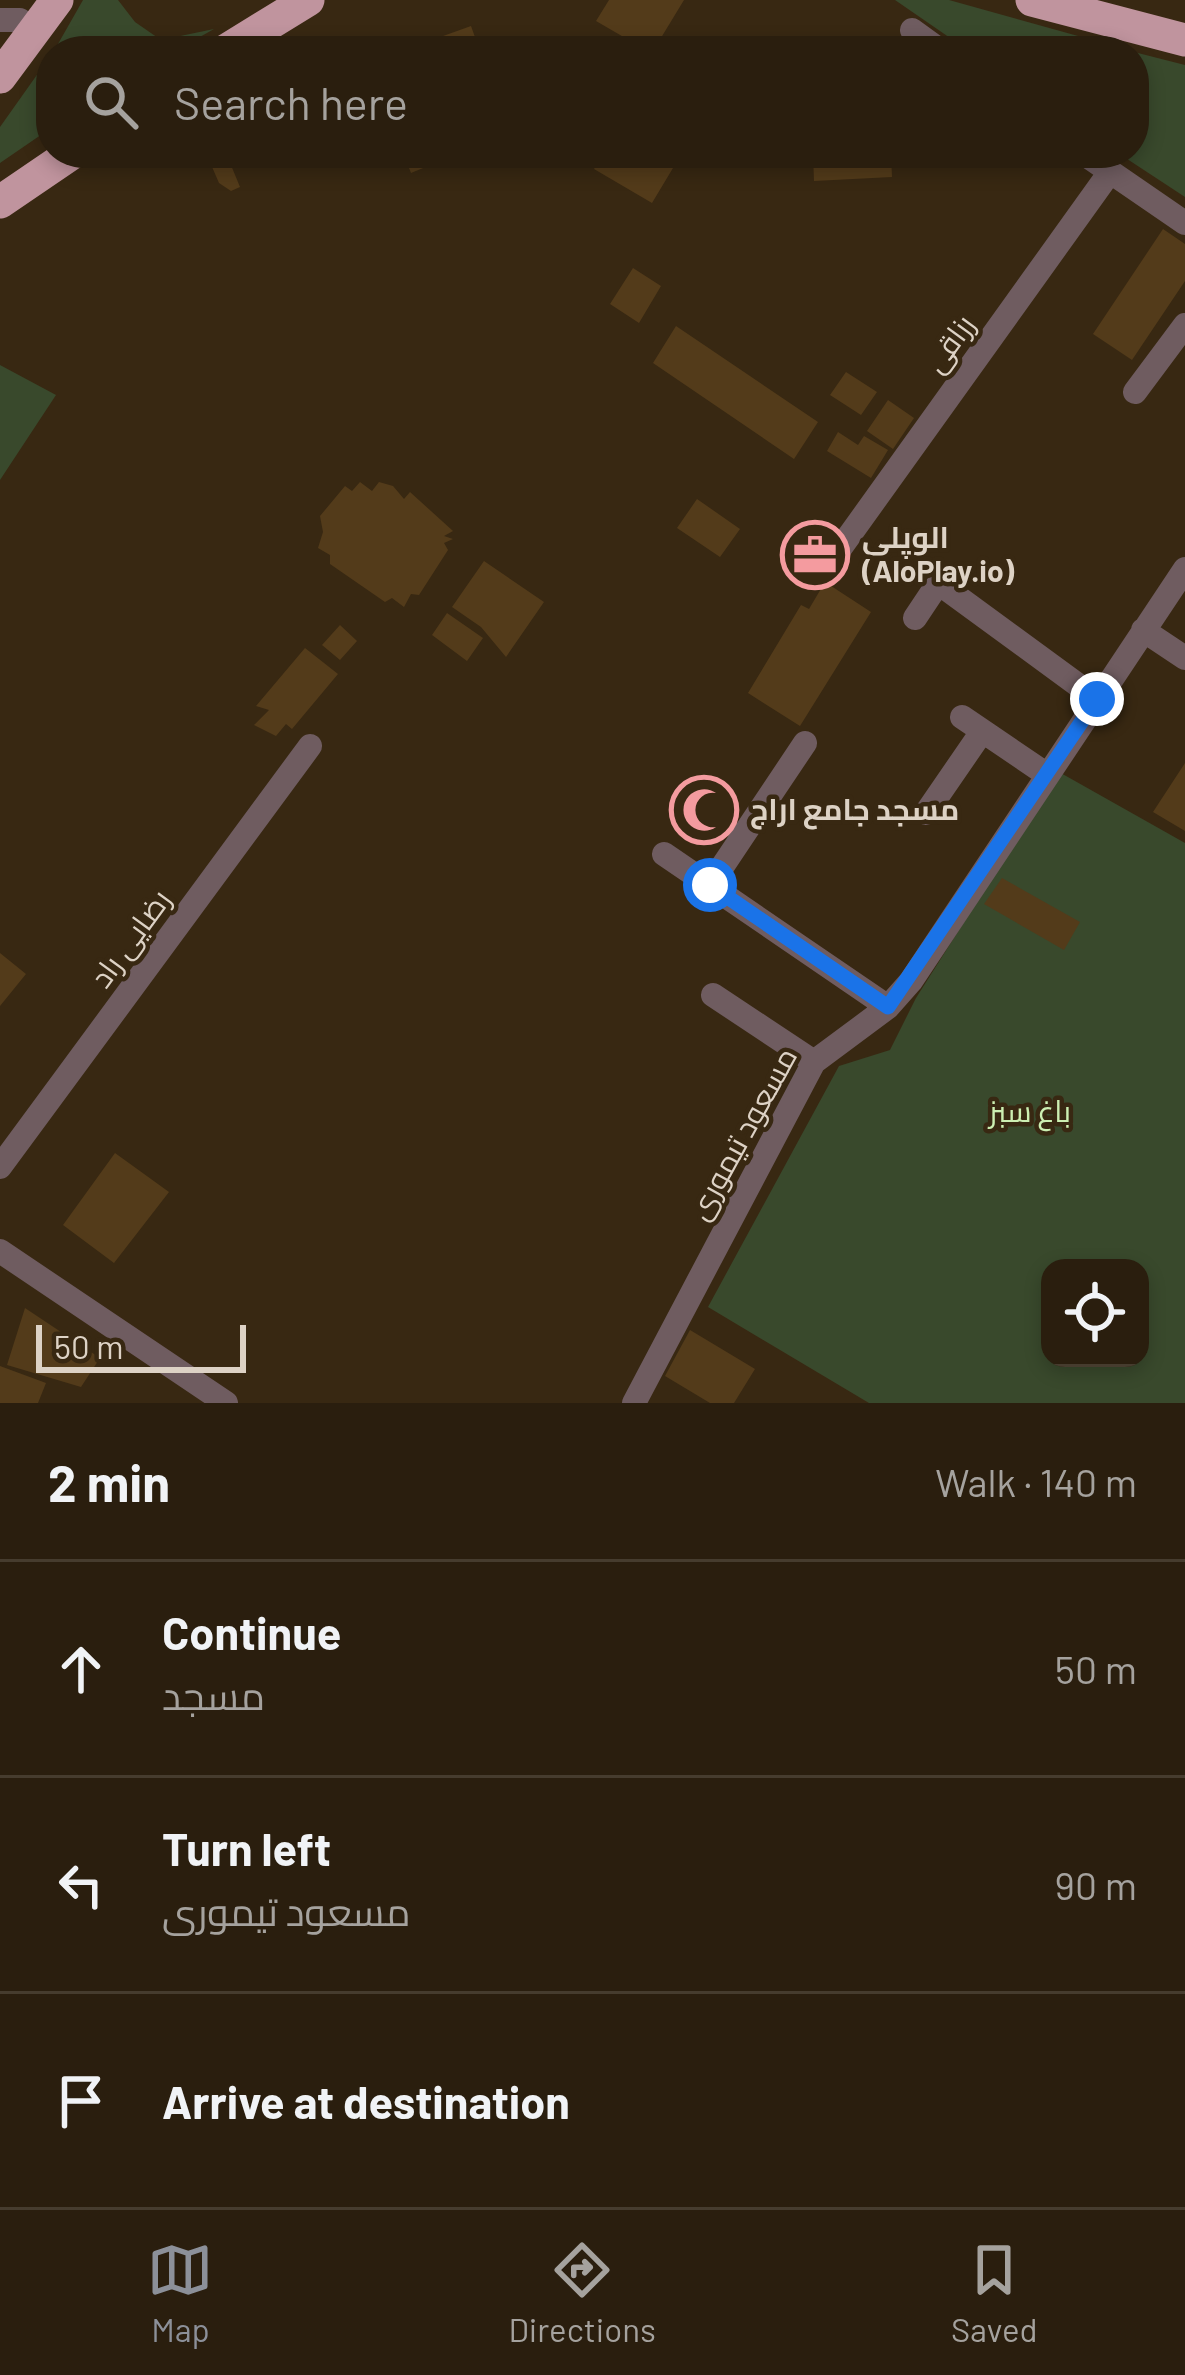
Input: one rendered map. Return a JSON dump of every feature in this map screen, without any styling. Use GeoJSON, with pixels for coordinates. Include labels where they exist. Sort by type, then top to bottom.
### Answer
{"type":"FeatureCollection","features":[{"type":"Feature","properties":{"kind":"highway"},"geometry":{"type":"LineString","coordinates":[[0,77],[57,0]]}},
{"type":"Feature","properties":{"kind":"highway"},"geometry":{"type":"LineString","coordinates":[[1032,0],[1185,40]]}},
{"type":"Feature","properties":{"kind":"highway"},"geometry":{"type":"LineString","coordinates":[[248,36],[300,3]]}},
{"type":"Feature","properties":{"kind":"highway"},"geometry":{"type":"LineString","coordinates":[[0,77],[16,13]]}},
{"type":"Feature","properties":{"kind":"highway"},"geometry":{"type":"LineString","coordinates":[[0,202],[51,168]]}},
{"type":"Feature","properties":{"kind":"street"},"geometry":{"type":"LineString","coordinates":[[912,30],[920,36]]}},
{"type":"Feature","properties":{"kind":"street"},"geometry":{"type":"LineString","coordinates":[[1104,168],[1185,223]]}},
{"type":"Feature","properties":{"kind":"street","name":"رزاقی"},"geometry":{"type":"LineString","coordinates":[[839,550],[1110,172]]}},
{"type":"Feature","properties":{"kind":"street"},"geometry":{"type":"LineString","coordinates":[[1136,392],[1185,326]]}},
{"type":"Feature","properties":{"kind":"street","name":"مسعود تیموری"},"geometry":{"type":"LineString","coordinates":[[634,1403],[814,1063],[888,1007],[1185,568]]}},
{"type":"Feature","properties":{"kind":"street"},"geometry":{"type":"LineString","coordinates":[[915,617],[935,588],[944,586],[1097,699]]}},
{"type":"Feature","properties":{"kind":"street"},"geometry":{"type":"LineString","coordinates":[[1143,630],[1185,658]]}},
{"type":"Feature","properties":{"kind":"street"},"geometry":{"type":"LineString","coordinates":[[926,813],[971,725],[1046,774]]}},
{"type":"Feature","properties":{"kind":"street"},"geometry":{"type":"LineString","coordinates":[[710,885],[805,742]]}},
{"type":"Feature","properties":{"kind":"street","name":"رضایی راد"},"geometry":{"type":"LineString","coordinates":[[0,1167],[310,746]]}},
{"type":"Feature","properties":{"kind":"street"},"geometry":{"type":"LineString","coordinates":[[664,854],[888,1007]]}},
{"type":"Feature","properties":{"kind":"street"},"geometry":{"type":"LineString","coordinates":[[713,995],[814,1063]]}},
{"type":"Feature","properties":{"kind":"street"},"geometry":{"type":"LineString","coordinates":[[0,1251],[226,1403]]}},
{"type":"Feature","properties":{"kind":"green space"},"geometry":{"type":"Polygon","coordinates":[[[83,0],[118,0],[135,22],[155,36],[63,36],[83,0]]]}},
{"type":"Feature","properties":{"kind":"green space"},"geometry":{"type":"Polygon","coordinates":[[[895,0],[949,0],[1078,36],[947,36],[895,0]]]}},
{"type":"Feature","properties":{"kind":"green space"},"geometry":{"type":"Polygon","coordinates":[[[1149,56],[1185,65],[1185,197],[1141,168],[1149,168],[1149,56]]]}},
{"type":"Feature","properties":{"kind":"green space"},"geometry":{"type":"Polygon","coordinates":[[[36,76],[36,138],[0,163],[0,127],[36,76]]]}},
{"type":"Feature","properties":{"kind":"green space"},"geometry":{"type":"Polygon","coordinates":[[[0,365],[56,395],[0,480],[0,365]]]}},
{"type":"Feature","properties":{"kind":"green space","name":"باغ سبز"},"geometry":{"type":"Polygon","coordinates":[[[1059,772],[1185,843],[1185,1403],[869,1403],[708,1307],[839,1066],[890,1050],[916,998],[1059,772]]]}},
{"type":"Feature","properties":{"kind":"building"},"geometry":{"type":"Polygon","coordinates":[[[609,0],[684,0],[662,36],[622,36],[596,21],[609,0]]]}},
{"type":"Feature","properties":{"kind":"building"},"geometry":{"type":"Polygon","coordinates":[[[471,26],[475,36],[443,36],[471,26]]]}},
{"type":"Feature","properties":{"kind":"building"},"geometry":{"type":"Polygon","coordinates":[[[212,168],[232,168],[240,187],[231,191],[219,183],[212,168]]]}},
{"type":"Feature","properties":{"kind":"building"},"geometry":{"type":"Polygon","coordinates":[[[595,168],[673,168],[652,203],[595,168]]]}},
{"type":"Feature","properties":{"kind":"building"},"geometry":{"type":"Polygon","coordinates":[[[814,168],[892,168],[892,177],[814,181],[814,168]]]}},
{"type":"Feature","properties":{"kind":"building"},"geometry":{"type":"Polygon","coordinates":[[[1163,229],[1185,244],[1185,281],[1132,360],[1093,334],[1163,229]]]}},
{"type":"Feature","properties":{"kind":"building"},"geometry":{"type":"Polygon","coordinates":[[[633,268],[661,286],[639,323],[610,304],[633,268]]]}},
{"type":"Feature","properties":{"kind":"building"},"geometry":{"type":"Polygon","coordinates":[[[676,326],[818,422],[794,459],[653,363],[676,326]]]}},
{"type":"Feature","properties":{"kind":"building"},"geometry":{"type":"Polygon","coordinates":[[[846,372],[877,392],[861,415],[830,395],[846,372]]]}},
{"type":"Feature","properties":{"kind":"building"},"geometry":{"type":"Polygon","coordinates":[[[888,400],[914,418],[893,449],[867,431],[888,400]]]}},
{"type":"Feature","properties":{"kind":"building"},"geometry":{"type":"Polygon","coordinates":[[[838,432],[858,445],[864,436],[888,450],[871,478],[827,451],[838,432]]]}},
{"type":"Feature","properties":{"kind":"building"},"geometry":{"type":"Polygon","coordinates":[[[360,482],[372,491],[379,482],[393,486],[404,499],[410,492],[453,531],[444,536],[453,539],[444,543],[448,550],[419,595],[411,594],[404,607],[392,598],[385,602],[330,564],[330,555],[318,548],[323,532],[320,516],[345,486],[352,491],[360,482]]]}},
{"type":"Feature","properties":{"kind":"building"},"geometry":{"type":"Polygon","coordinates":[[[697,499],[740,529],[720,557],[677,528],[697,499]]]}},
{"type":"Feature","properties":{"kind":"building"},"geometry":{"type":"Polygon","coordinates":[[[484,561],[544,602],[506,657],[481,627],[452,607],[484,561]]]}},
{"type":"Feature","properties":{"kind":"building"},"geometry":{"type":"Polygon","coordinates":[[[825,582],[871,612],[800,726],[748,693],[801,605],[809,609],[825,582]]]}},
{"type":"Feature","properties":{"kind":"building"},"geometry":{"type":"Polygon","coordinates":[[[447,613],[483,638],[467,661],[432,635],[447,613]]]}},
{"type":"Feature","properties":{"kind":"building"},"geometry":{"type":"Polygon","coordinates":[[[340,625],[357,641],[340,660],[322,645],[340,625]]]}},
{"type":"Feature","properties":{"kind":"building"},"geometry":{"type":"Polygon","coordinates":[[[305,648],[338,674],[292,729],[286,724],[276,736],[254,725],[269,710],[256,706],[305,648]]]}},
{"type":"Feature","properties":{"kind":"building"},"geometry":{"type":"Polygon","coordinates":[[[1185,763],[1185,831],[1153,812],[1185,763]]]}},
{"type":"Feature","properties":{"kind":"building"},"geometry":{"type":"Polygon","coordinates":[[[1002,878],[1080,922],[1064,950],[984,904],[1002,878]]]}},
{"type":"Feature","properties":{"kind":"building"},"geometry":{"type":"Polygon","coordinates":[[[0,953],[26,974],[0,1006],[0,953]]]}},
{"type":"Feature","properties":{"kind":"building"},"geometry":{"type":"Polygon","coordinates":[[[115,1153],[169,1192],[114,1263],[63,1225],[115,1153]]]}},
{"type":"Feature","properties":{"kind":"building"},"geometry":{"type":"Polygon","coordinates":[[[25,1308],[100,1358],[81,1387],[7,1365],[25,1308]]]}},
{"type":"Feature","properties":{"kind":"building"},"geometry":{"type":"Polygon","coordinates":[[[690,1330],[755,1369],[734,1403],[710,1403],[665,1376],[690,1330]]]}},
{"type":"Feature","properties":{"kind":"building"},"geometry":{"type":"Polygon","coordinates":[[[0,1366],[46,1383],[38,1403],[0,1403],[0,1366]]]}},
{"type":"Feature","properties":{"kind":"place","name":"الوپلی (AloPlay.io)"},"geometry":{"type":"Point","coordinates":[815,555]}},
{"type":"Feature","properties":{"kind":"place","name":"مسجد جامع اراج"},"geometry":{"type":"Point","coordinates":[704,810]}},
{"type":"Feature","properties":{"kind":"route"},"geometry":{"type":"LineString","coordinates":[[710,885],[888,1007],[910,981],[1097,699]]}}]}
